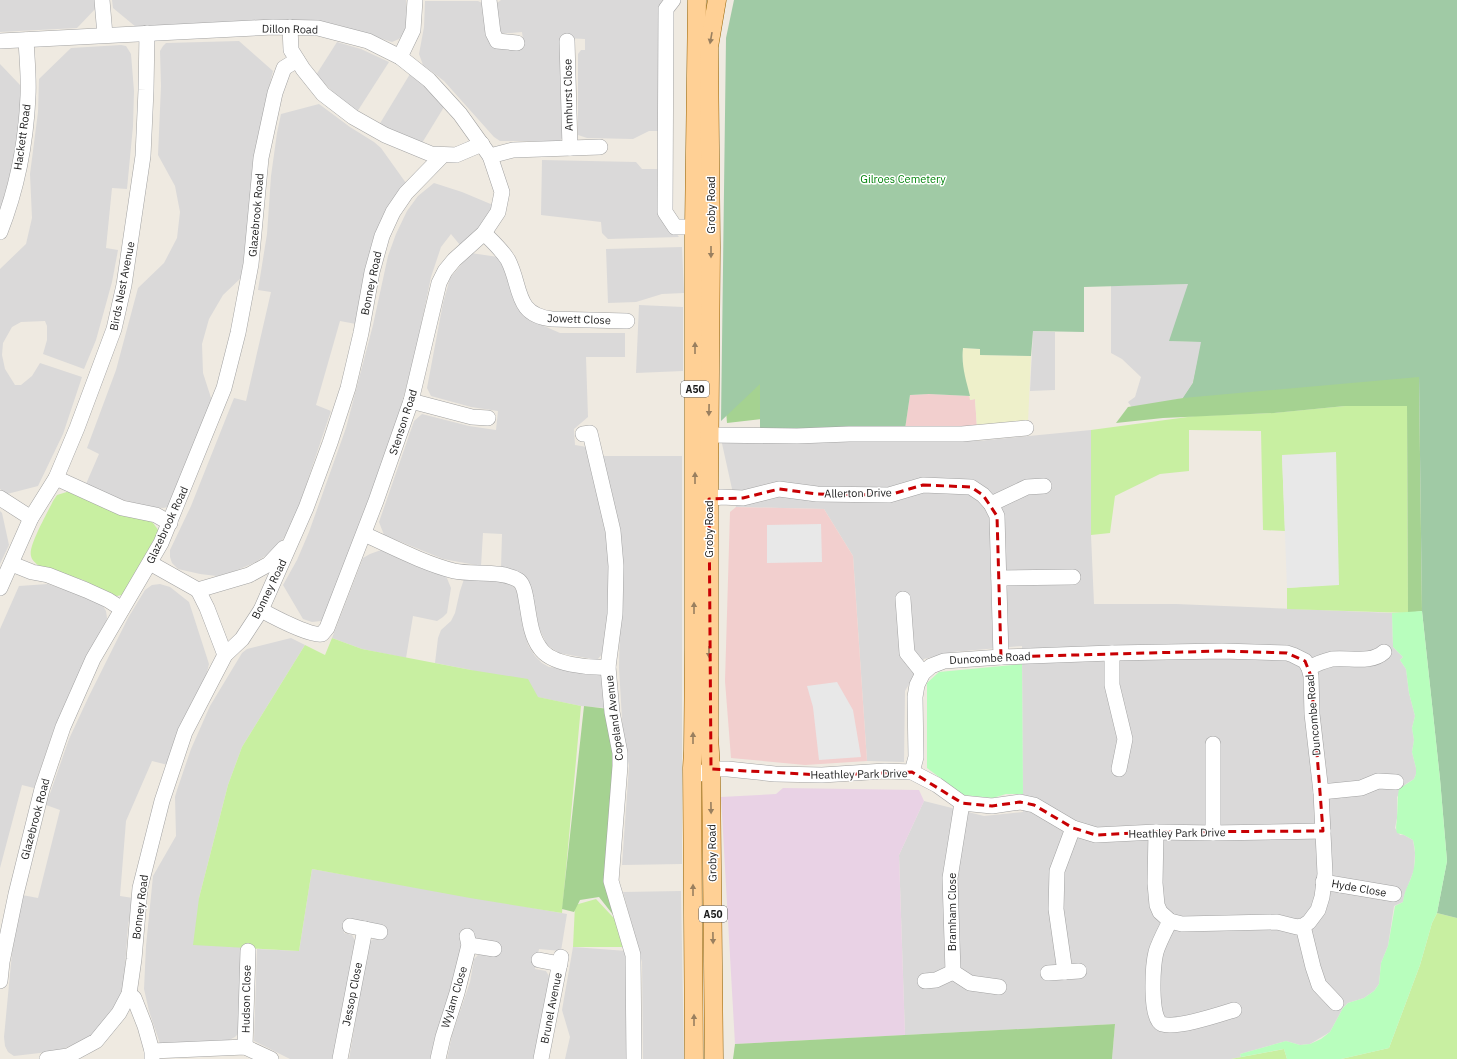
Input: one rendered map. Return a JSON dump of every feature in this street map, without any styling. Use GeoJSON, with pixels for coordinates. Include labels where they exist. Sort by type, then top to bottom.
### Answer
{"type":"FeatureCollection","features":[{"type":"Feature","properties":{"kind":"main road","name":"Groby Road"},"geometry":{"type":"LineString","coordinates":[[694,1059],[692,777],[695,472],[694,227],[697,0]]}},
{"type":"Feature","properties":{"kind":"main road","name":"Groby Road"},"geometry":{"type":"LineString","coordinates":[[714,1059],[711,769],[709,736],[708,499],[711,254],[709,47],[717,0]]}},
{"type":"Feature","properties":{"kind":"street"},"geometry":{"type":"LineString","coordinates":[[102,0],[105,35]]}},
{"type":"Feature","properties":{"kind":"street"},"geometry":{"type":"LineString","coordinates":[[400,57],[413,30],[415,0]]}},
{"type":"Feature","properties":{"kind":"street"},"geometry":{"type":"LineString","coordinates":[[489,0],[493,33],[497,41],[517,42]]}},
{"type":"Feature","properties":{"kind":"street","name":"Groby Road"},"geometry":{"type":"LineString","coordinates":[[673,0],[666,9],[665,212],[676,227],[694,227]]}},
{"type":"Feature","properties":{"kind":"street"},"geometry":{"type":"LineString","coordinates":[[290,27],[291,50],[303,69],[323,94],[353,116],[398,141],[431,154],[456,155],[482,144]]}},
{"type":"Feature","properties":{"kind":"street","name":"Dillon Road"},"geometry":{"type":"LineString","coordinates":[[0,41],[290,27],[318,28],[368,41],[400,57],[429,80],[460,114],[490,156]]}},
{"type":"Feature","properties":{"kind":"street","name":"Birds Nest Avenue"},"geometry":{"type":"LineString","coordinates":[[0,588],[12,564],[31,518],[56,478],[77,428],[114,329],[124,285],[143,156],[146,90],[146,33]]}},
{"type":"Feature","properties":{"kind":"street","name":"Hackett Road"},"geometry":{"type":"LineString","coordinates":[[0,232],[9,208],[23,146],[28,95],[26,40]]}},
{"type":"Feature","properties":{"kind":"street","name":"Amhurst Close"},"geometry":{"type":"LineString","coordinates":[[567,41],[570,148]]}},
{"type":"Feature","properties":{"kind":"street","name":"Glazebrook Road"},"geometry":{"type":"LineString","coordinates":[[0,981],[2,962],[16,894],[42,789],[62,727],[93,659],[150,563],[170,523],[224,388],[238,333],[252,264],[261,158],[275,93],[284,68],[297,60]]}},
{"type":"Feature","properties":{"kind":"street"},"geometry":{"type":"LineString","coordinates":[[490,156],[513,150],[600,147]]}},
{"type":"Feature","properties":{"kind":"street","name":"Bonney Road"},"geometry":{"type":"LineString","coordinates":[[69,1057],[96,1041],[119,1013],[128,994],[134,959],[140,888],[162,801],[185,732],[225,655],[242,639],[261,610],[306,508],[348,388],[361,333],[372,272],[382,236],[394,212],[406,193],[443,155]]}},
{"type":"Feature","properties":{"kind":"street","name":"Stenson Road"},"geometry":{"type":"LineString","coordinates":[[261,610],[298,628],[315,634],[318,635],[325,632],[364,534],[411,401],[439,283],[445,271],[454,260],[484,233],[498,212],[502,192],[490,156]]}},
{"type":"Feature","properties":{"kind":"street","name":"Jowett Close"},"geometry":{"type":"LineString","coordinates":[[484,233],[508,260],[522,302],[527,310],[533,315],[552,319],[627,321]]}},
{"type":"Feature","properties":{"kind":"street"},"geometry":{"type":"LineString","coordinates":[[411,401],[472,417],[488,418]]}},
{"type":"Feature","properties":{"kind":"street"},"geometry":{"type":"LineString","coordinates":[[709,435],[797,436],[849,434],[962,434],[1012,431],[1026,428]]}},
{"type":"Feature","properties":{"kind":"street","name":"Copeland Avenue"},"geometry":{"type":"LineString","coordinates":[[583,434],[590,433],[614,531],[616,566],[615,614],[608,667],[612,712],[620,753],[620,766],[611,882],[633,955],[634,1059]]}},
{"type":"Feature","properties":{"kind":"street"},"geometry":{"type":"LineString","coordinates":[[56,478],[115,506],[156,515],[170,523]]}},
{"type":"Feature","properties":{"kind":"street","name":"Allerton Drive"},"geometry":{"type":"LineString","coordinates":[[708,499],[721,497],[743,498],[779,488],[817,494],[889,495],[923,485],[971,487],[983,495],[991,504],[997,516],[1001,657]]}},
{"type":"Feature","properties":{"kind":"street"},"geometry":{"type":"LineString","coordinates":[[991,504],[1027,487],[1044,486]]}},
{"type":"Feature","properties":{"kind":"street"},"geometry":{"type":"LineString","coordinates":[[0,498],[31,518]]}},
{"type":"Feature","properties":{"kind":"street"},"geometry":{"type":"LineString","coordinates":[[364,534],[439,567],[457,571],[505,576],[517,579],[521,583],[524,592],[534,637],[546,655],[567,663],[595,668],[608,667]]}},
{"type":"Feature","properties":{"kind":"street"},"geometry":{"type":"LineString","coordinates":[[198,590],[249,575],[269,564],[290,542]]}},
{"type":"Feature","properties":{"kind":"street"},"geometry":{"type":"LineString","coordinates":[[150,563],[198,590],[209,613],[225,655]]}},
{"type":"Feature","properties":{"kind":"street"},"geometry":{"type":"LineString","coordinates":[[12,564],[32,572],[48,575],[86,590],[108,600],[122,609]]}},
{"type":"Feature","properties":{"kind":"street"},"geometry":{"type":"LineString","coordinates":[[999,578],[1073,577]]}},
{"type":"Feature","properties":{"kind":"street"},"geometry":{"type":"LineString","coordinates":[[902,599],[907,653],[923,673],[917,685],[915,697],[916,757],[912,772]]}},
{"type":"Feature","properties":{"kind":"street","name":"Duncombe Road"},"geometry":{"type":"LineString","coordinates":[[923,673],[931,666],[944,661],[1001,657],[1112,653],[1222,651],[1280,652],[1293,655],[1305,661],[1309,668],[1312,689],[1313,727],[1321,792],[1324,874],[1322,896],[1318,910],[1310,922],[1303,926]]}},
{"type":"Feature","properties":{"kind":"street"},"geometry":{"type":"LineString","coordinates":[[1309,668],[1326,660],[1372,658],[1379,657],[1384,652]]}},
{"type":"Feature","properties":{"kind":"street"},"geometry":{"type":"LineString","coordinates":[[1112,653],[1112,685],[1114,699],[1125,739],[1119,768]]}},
{"type":"Feature","properties":{"kind":"street"},"geometry":{"type":"LineString","coordinates":[[1213,744],[1213,833]]}},
{"type":"Feature","properties":{"kind":"street","name":"Heathley Park Drive"},"geometry":{"type":"LineString","coordinates":[[692,777],[711,769],[728,769],[775,774],[822,775],[885,771],[912,772],[937,785],[962,803],[992,806],[1020,802],[1034,806],[1074,828],[1096,835],[1156,832],[1213,833],[1322,831]]}},
{"type":"Feature","properties":{"kind":"street"},"geometry":{"type":"LineString","coordinates":[[1321,792],[1361,788],[1378,781],[1396,782]]}},
{"type":"Feature","properties":{"kind":"street","name":"Bramham Close"},"geometry":{"type":"LineString","coordinates":[[953,972],[950,878],[962,803]]}},
{"type":"Feature","properties":{"kind":"street"},"geometry":{"type":"LineString","coordinates":[[1048,973],[1072,972],[1056,909],[1057,872],[1074,828]]}},
{"type":"Feature","properties":{"kind":"street"},"geometry":{"type":"LineString","coordinates":[[1156,832],[1155,897],[1160,912],[1170,921],[1182,924],[1277,922],[1298,927],[1303,926],[1319,985],[1336,1003]]}},
{"type":"Feature","properties":{"kind":"street","name":"Hyde Close"},"geometry":{"type":"LineString","coordinates":[[1323,882],[1394,894]]}},
{"type":"Feature","properties":{"kind":"street"},"geometry":{"type":"LineString","coordinates":[[1170,921],[1156,953],[1154,963],[1154,1003],[1156,1018],[1162,1024],[1183,1024],[1234,1010]]}},
{"type":"Feature","properties":{"kind":"street","name":"Jessop Close"},"geometry":{"type":"LineString","coordinates":[[340,1059],[358,927],[380,932]]}},
{"type":"Feature","properties":{"kind":"street","name":"Wylam Close"},"geometry":{"type":"LineString","coordinates":[[438,1059],[443,1037],[457,993],[468,940],[494,949]]}},
{"type":"Feature","properties":{"kind":"street","name":"Hudson Close"},"geometry":{"type":"LineString","coordinates":[[245,1047],[248,951]]}},
{"type":"Feature","properties":{"kind":"street","name":"Brunel Avenue"},"geometry":{"type":"LineString","coordinates":[[539,960],[561,960],[541,1059]]}},
{"type":"Feature","properties":{"kind":"street"},"geometry":{"type":"LineString","coordinates":[[925,981],[936,980],[953,972],[970,983],[999,987]]}},
{"type":"Feature","properties":{"kind":"street"},"geometry":{"type":"LineString","coordinates":[[128,994],[134,998],[145,1026],[152,1055],[245,1047],[271,1059]]}},
{"type":"Feature","properties":{"kind":"street"},"geometry":{"type":"LineString","coordinates":[[47,1059],[69,1057]]}},
{"type":"Feature","properties":{"kind":"highlighted area"},"geometry":{"type":"Polygon","coordinates":[[[923,485],[971,487],[983,495],[997,516],[1001,657],[1222,651],[1287,653],[1305,661],[1311,676],[1323,831],[1156,832],[1096,835],[1073,828],[1034,805],[1020,802],[992,806],[962,803],[912,772],[822,775],[711,769],[709,499],[743,498],[779,489],[817,494],[889,495],[923,485]]]}},
{"type":"Feature","properties":{"kind":"shaded area"},"geometry":{"type":"Polygon","coordinates":[[[0,0],[97,0],[97,7],[77,28],[0,32],[0,0]]]}},
{"type":"Feature","properties":{"kind":"shaded area"},"geometry":{"type":"Polygon","coordinates":[[[112,0],[406,0],[406,31],[399,39],[392,42],[338,25],[307,20],[136,27],[113,8],[112,0]]]}},
{"type":"Feature","properties":{"kind":"shaded area"},"geometry":{"type":"Polygon","coordinates":[[[501,0],[663,0],[663,131],[649,131],[633,139],[587,138],[578,135],[578,54],[581,50],[585,50],[585,39],[564,38],[566,133],[560,141],[500,141],[494,137],[444,81],[423,65],[419,54],[424,27],[425,1],[478,1],[482,3],[496,43],[496,49],[524,47],[522,32],[498,34],[497,3],[501,0]]]}},
{"type":"Feature","properties":{"kind":"shaded area"},"geometry":{"type":"Polygon","coordinates":[[[239,41],[273,71],[267,96],[243,276],[223,295],[209,319],[202,344],[203,373],[212,401],[168,507],[150,507],[120,499],[86,484],[99,454],[87,448],[116,370],[138,288],[164,263],[177,238],[180,212],[175,186],[158,155],[161,86],[160,51],[166,43],[239,41]]]}},
{"type":"Feature","properties":{"kind":"shaded area"},"geometry":{"type":"Polygon","coordinates":[[[337,42],[361,49],[389,62],[357,112],[334,93],[316,75],[337,42]]]}},
{"type":"Feature","properties":{"kind":"shaded area"},"geometry":{"type":"Polygon","coordinates":[[[126,46],[131,54],[134,91],[133,126],[127,189],[112,188],[106,248],[118,250],[112,282],[96,340],[84,369],[43,354],[47,340],[47,326],[45,321],[21,322],[12,327],[3,343],[2,355],[5,369],[15,385],[21,385],[32,376],[40,363],[82,377],[63,434],[38,486],[7,494],[0,489],[0,269],[26,244],[32,218],[30,174],[38,112],[39,79],[71,48],[126,46]]]}},
{"type":"Feature","properties":{"kind":"shaded area"},"geometry":{"type":"Polygon","coordinates":[[[0,64],[20,85],[20,114],[17,146],[0,214],[0,64]]]}},
{"type":"Feature","properties":{"kind":"shaded area"},"geometry":{"type":"Polygon","coordinates":[[[410,74],[430,91],[444,107],[422,143],[379,125],[410,74]]]}},
{"type":"Feature","properties":{"kind":"shaded area"},"geometry":{"type":"Polygon","coordinates":[[[319,104],[381,148],[406,183],[384,215],[373,239],[356,324],[340,321],[316,405],[331,411],[298,509],[286,535],[275,550],[254,563],[235,571],[217,576],[178,569],[172,563],[170,550],[191,506],[234,398],[246,401],[271,292],[258,290],[267,234],[271,176],[281,114],[319,104]]]}},
{"type":"Feature","properties":{"kind":"shaded area"},"geometry":{"type":"Polygon","coordinates":[[[542,160],[636,162],[642,169],[663,169],[663,217],[679,237],[608,239],[602,233],[601,222],[541,215],[542,160]]]}},
{"type":"Feature","properties":{"kind":"shaded area"},"geometry":{"type":"Polygon","coordinates":[[[434,183],[462,192],[493,205],[486,220],[460,245],[451,234],[441,247],[431,277],[415,355],[398,417],[369,503],[325,618],[321,621],[312,622],[303,619],[283,585],[297,560],[309,532],[346,428],[373,325],[388,256],[396,234],[407,211],[418,196],[434,183]]]}},
{"type":"Feature","properties":{"kind":"shaded area"},"geometry":{"type":"Polygon","coordinates":[[[682,247],[684,293],[662,294],[636,302],[608,303],[606,249],[682,247]]]}},
{"type":"Feature","properties":{"kind":"shaded area"},"geometry":{"type":"Polygon","coordinates":[[[471,253],[498,257],[507,270],[518,305],[528,319],[560,333],[625,333],[625,357],[586,357],[588,417],[574,429],[575,445],[587,447],[604,511],[611,565],[611,608],[604,652],[597,660],[559,653],[547,645],[539,628],[531,586],[515,571],[501,568],[502,534],[483,533],[481,566],[443,559],[384,535],[379,522],[414,421],[422,414],[469,426],[496,430],[498,411],[471,407],[431,396],[427,388],[443,303],[450,278],[471,253]]]}},
{"type":"Feature","properties":{"kind":"shaded area"},"geometry":{"type":"Polygon","coordinates":[[[1189,284],[1170,341],[1202,342],[1193,383],[1183,398],[1133,409],[1128,402],[1135,397],[1141,377],[1122,359],[1111,353],[1111,286],[1189,284]]]}},
{"type":"Feature","properties":{"kind":"shaded area"},"geometry":{"type":"Polygon","coordinates":[[[639,305],[683,307],[683,371],[636,373],[639,305]]]}},
{"type":"Feature","properties":{"kind":"shaded area"},"geometry":{"type":"Polygon","coordinates":[[[1033,331],[1055,332],[1055,390],[1030,391],[1033,331]]]}},
{"type":"Feature","properties":{"kind":"shaded area"},"geometry":{"type":"Polygon","coordinates":[[[929,394],[970,396],[970,400],[975,399],[977,428],[905,429],[910,395],[929,394]]]}},
{"type":"Feature","properties":{"kind":"shaded area"},"geometry":{"type":"Polygon","coordinates":[[[1091,430],[1091,535],[1094,604],[1176,604],[1392,613],[1393,647],[1403,657],[1400,660],[1406,669],[1409,693],[1415,716],[1412,728],[1414,740],[1412,752],[1416,768],[1414,779],[1406,784],[1397,797],[1397,818],[1395,828],[1400,835],[1404,835],[1413,840],[1415,853],[1414,870],[1403,902],[1394,906],[1388,946],[1381,963],[1379,984],[1374,991],[1364,998],[1348,1003],[1343,1008],[1330,1032],[1310,1044],[1300,1045],[1286,1041],[1240,1054],[1241,1057],[1231,1059],[1112,1059],[1115,1024],[905,1035],[899,855],[924,801],[984,816],[1023,812],[1022,646],[953,652],[924,659],[905,691],[904,762],[867,761],[853,556],[824,509],[736,507],[721,439],[936,439],[978,441],[1091,430]]]}},
{"type":"Feature","properties":{"kind":"shaded area"},"geometry":{"type":"Polygon","coordinates":[[[1336,452],[1339,585],[1287,588],[1282,455],[1336,452]]]}},
{"type":"Feature","properties":{"kind":"shaded area"},"geometry":{"type":"Polygon","coordinates":[[[599,456],[682,456],[682,864],[622,865],[629,766],[623,736],[619,668],[621,563],[599,456]]]}},
{"type":"Feature","properties":{"kind":"shaded area"},"geometry":{"type":"Polygon","coordinates":[[[736,507],[824,509],[853,556],[867,761],[805,765],[731,758],[725,681],[730,512],[736,507]]]}},
{"type":"Feature","properties":{"kind":"shaded area"},"geometry":{"type":"Polygon","coordinates":[[[0,511],[2,513],[9,545],[0,564],[0,511]]]}},
{"type":"Feature","properties":{"kind":"shaded area"},"geometry":{"type":"Polygon","coordinates":[[[821,524],[822,562],[767,563],[767,525],[821,524]]]}},
{"type":"Feature","properties":{"kind":"shaded area"},"geometry":{"type":"Polygon","coordinates":[[[381,550],[446,576],[451,588],[447,613],[443,617],[437,621],[413,616],[406,658],[362,649],[332,638],[363,558],[381,550]]]}},
{"type":"Feature","properties":{"kind":"shaded area"},"geometry":{"type":"Polygon","coordinates":[[[468,577],[508,583],[515,588],[518,595],[528,645],[535,656],[549,667],[599,673],[604,678],[605,708],[581,706],[537,697],[471,670],[435,663],[438,638],[441,630],[451,621],[455,613],[464,579],[468,577]]]}},
{"type":"Feature","properties":{"kind":"shaded area"},"geometry":{"type":"Polygon","coordinates":[[[48,584],[94,600],[103,606],[106,611],[107,618],[105,626],[70,692],[54,730],[34,788],[22,785],[0,868],[0,629],[19,586],[48,584]]]}},
{"type":"Feature","properties":{"kind":"shaded area"},"geometry":{"type":"Polygon","coordinates":[[[160,584],[170,587],[189,602],[209,664],[206,676],[192,702],[172,749],[168,765],[152,761],[126,821],[120,896],[133,898],[128,926],[124,981],[119,999],[98,1031],[78,1043],[57,1051],[14,1056],[8,1052],[5,1046],[4,1037],[12,953],[22,895],[38,898],[60,810],[46,805],[69,739],[128,618],[145,590],[152,585],[160,584]]]}},
{"type":"Feature","properties":{"kind":"shaded area"},"geometry":{"type":"Polygon","coordinates":[[[291,638],[305,645],[242,747],[228,785],[199,898],[243,948],[239,1033],[229,1040],[160,1044],[149,1011],[144,989],[146,946],[153,876],[176,836],[175,797],[177,790],[191,749],[210,706],[242,653],[247,649],[291,638]]]}},
{"type":"Feature","properties":{"kind":"shaded area"},"geometry":{"type":"Polygon","coordinates":[[[837,682],[853,710],[861,757],[819,760],[813,707],[807,686],[837,682]]]}},
{"type":"Feature","properties":{"kind":"shaded area"},"geometry":{"type":"Polygon","coordinates":[[[783,788],[919,790],[924,801],[899,855],[905,1035],[735,1044],[721,797],[776,794],[783,788]]]}},
{"type":"Feature","properties":{"kind":"shaded area"},"geometry":{"type":"Polygon","coordinates":[[[312,869],[567,914],[561,951],[539,949],[535,969],[546,971],[552,981],[535,1059],[447,1059],[452,1035],[470,982],[474,959],[480,954],[496,956],[498,945],[474,939],[472,933],[460,931],[463,942],[460,956],[432,1059],[349,1059],[368,946],[370,941],[374,939],[383,940],[384,929],[386,927],[347,919],[344,933],[352,935],[355,940],[334,1059],[290,1059],[254,1041],[257,949],[299,951],[312,869]]]}},
{"type":"Feature","properties":{"kind":"shaded area"},"geometry":{"type":"Polygon","coordinates":[[[681,891],[684,1059],[643,1059],[642,962],[623,892],[681,891]]]}},
{"type":"Feature","properties":{"kind":"shaded area"},"geometry":{"type":"Polygon","coordinates":[[[573,947],[627,951],[628,1059],[565,1059],[570,1037],[562,1010],[573,947]]]}},
{"type":"Feature","properties":{"kind":"green space","name":"Gilroes Cemetery"},"geometry":{"type":"Polygon","coordinates":[[[734,0],[1457,0],[1457,918],[1437,913],[1447,861],[1422,611],[1419,377],[1183,398],[1193,383],[1201,342],[1169,341],[1188,284],[1084,287],[1084,332],[1033,331],[1031,356],[980,355],[980,349],[963,348],[963,366],[970,396],[929,394],[910,395],[905,429],[760,430],[760,384],[721,421],[726,38],[734,0]]]}},
{"type":"Feature","properties":{"kind":"green space"},"geometry":{"type":"Polygon","coordinates":[[[1457,93],[1419,377],[1422,611],[1408,613],[1407,406],[1345,406],[1274,413],[1163,418],[1116,423],[1128,407],[1183,398],[1193,383],[1202,342],[1457,93]]]}},
{"type":"Feature","properties":{"kind":"green space"},"geometry":{"type":"Polygon","coordinates":[[[962,348],[980,349],[980,355],[1031,356],[1028,422],[977,428],[975,399],[970,400],[963,369],[962,348]]]}},
{"type":"Feature","properties":{"kind":"green space"},"geometry":{"type":"Polygon","coordinates":[[[750,353],[780,417],[727,423],[725,398],[750,353]]]}},
{"type":"Feature","properties":{"kind":"green space"},"geometry":{"type":"Polygon","coordinates":[[[1345,406],[1407,406],[1408,613],[1287,609],[1287,588],[1339,584],[1282,455],[1285,531],[1263,530],[1261,431],[1189,430],[1189,471],[1160,474],[1115,496],[1110,533],[1091,535],[1091,430],[1195,416],[1273,413],[1345,406]]]}},
{"type":"Feature","properties":{"kind":"green space"},"geometry":{"type":"Polygon","coordinates":[[[70,491],[149,520],[159,531],[122,595],[111,595],[83,580],[39,566],[32,559],[32,545],[53,501],[57,495],[70,491]]]}},
{"type":"Feature","properties":{"kind":"green space"},"geometry":{"type":"Polygon","coordinates":[[[1422,611],[1447,861],[1437,913],[1432,923],[1420,965],[1389,1048],[1341,1059],[1287,1059],[1284,1049],[1241,1057],[1240,1054],[1286,1041],[1300,1045],[1310,1044],[1321,1039],[1330,1032],[1343,1008],[1348,1003],[1364,998],[1374,991],[1379,984],[1381,963],[1388,946],[1395,906],[1403,902],[1405,892],[1413,873],[1415,859],[1413,840],[1397,833],[1396,829],[1399,789],[1414,779],[1416,768],[1412,752],[1414,740],[1412,728],[1415,716],[1409,693],[1406,669],[1400,660],[1403,657],[1393,647],[1392,613],[1422,611]]]}},
{"type":"Feature","properties":{"kind":"green space"},"geometry":{"type":"Polygon","coordinates":[[[332,638],[362,649],[471,670],[528,679],[538,697],[581,706],[562,913],[312,869],[299,951],[193,945],[199,898],[228,785],[242,747],[305,645],[325,655],[332,638]]]}},
{"type":"Feature","properties":{"kind":"green space"},"geometry":{"type":"Polygon","coordinates":[[[1022,664],[1023,794],[1006,794],[993,798],[963,795],[927,768],[927,683],[939,672],[1022,664]]]}},
{"type":"Feature","properties":{"kind":"green space"},"geometry":{"type":"Polygon","coordinates":[[[584,706],[609,709],[616,730],[611,879],[626,931],[599,897],[580,900],[574,912],[562,909],[584,706]]]}},
{"type":"Feature","properties":{"kind":"green space"},"geometry":{"type":"Polygon","coordinates":[[[596,899],[626,931],[630,947],[573,947],[575,905],[596,899]]]}},
{"type":"Feature","properties":{"kind":"green space"},"geometry":{"type":"Polygon","coordinates":[[[1437,913],[1457,918],[1457,1059],[1341,1059],[1389,1048],[1420,965],[1432,923],[1437,913]]]}},
{"type":"Feature","properties":{"kind":"green space"},"geometry":{"type":"Polygon","coordinates":[[[1115,1024],[1112,1059],[733,1059],[735,1044],[1115,1024]]]}},
{"type":"Feature","properties":{"kind":"green space"},"geometry":{"type":"Polygon","coordinates":[[[1284,1049],[1287,1059],[1231,1059],[1284,1049]]]}}]}
